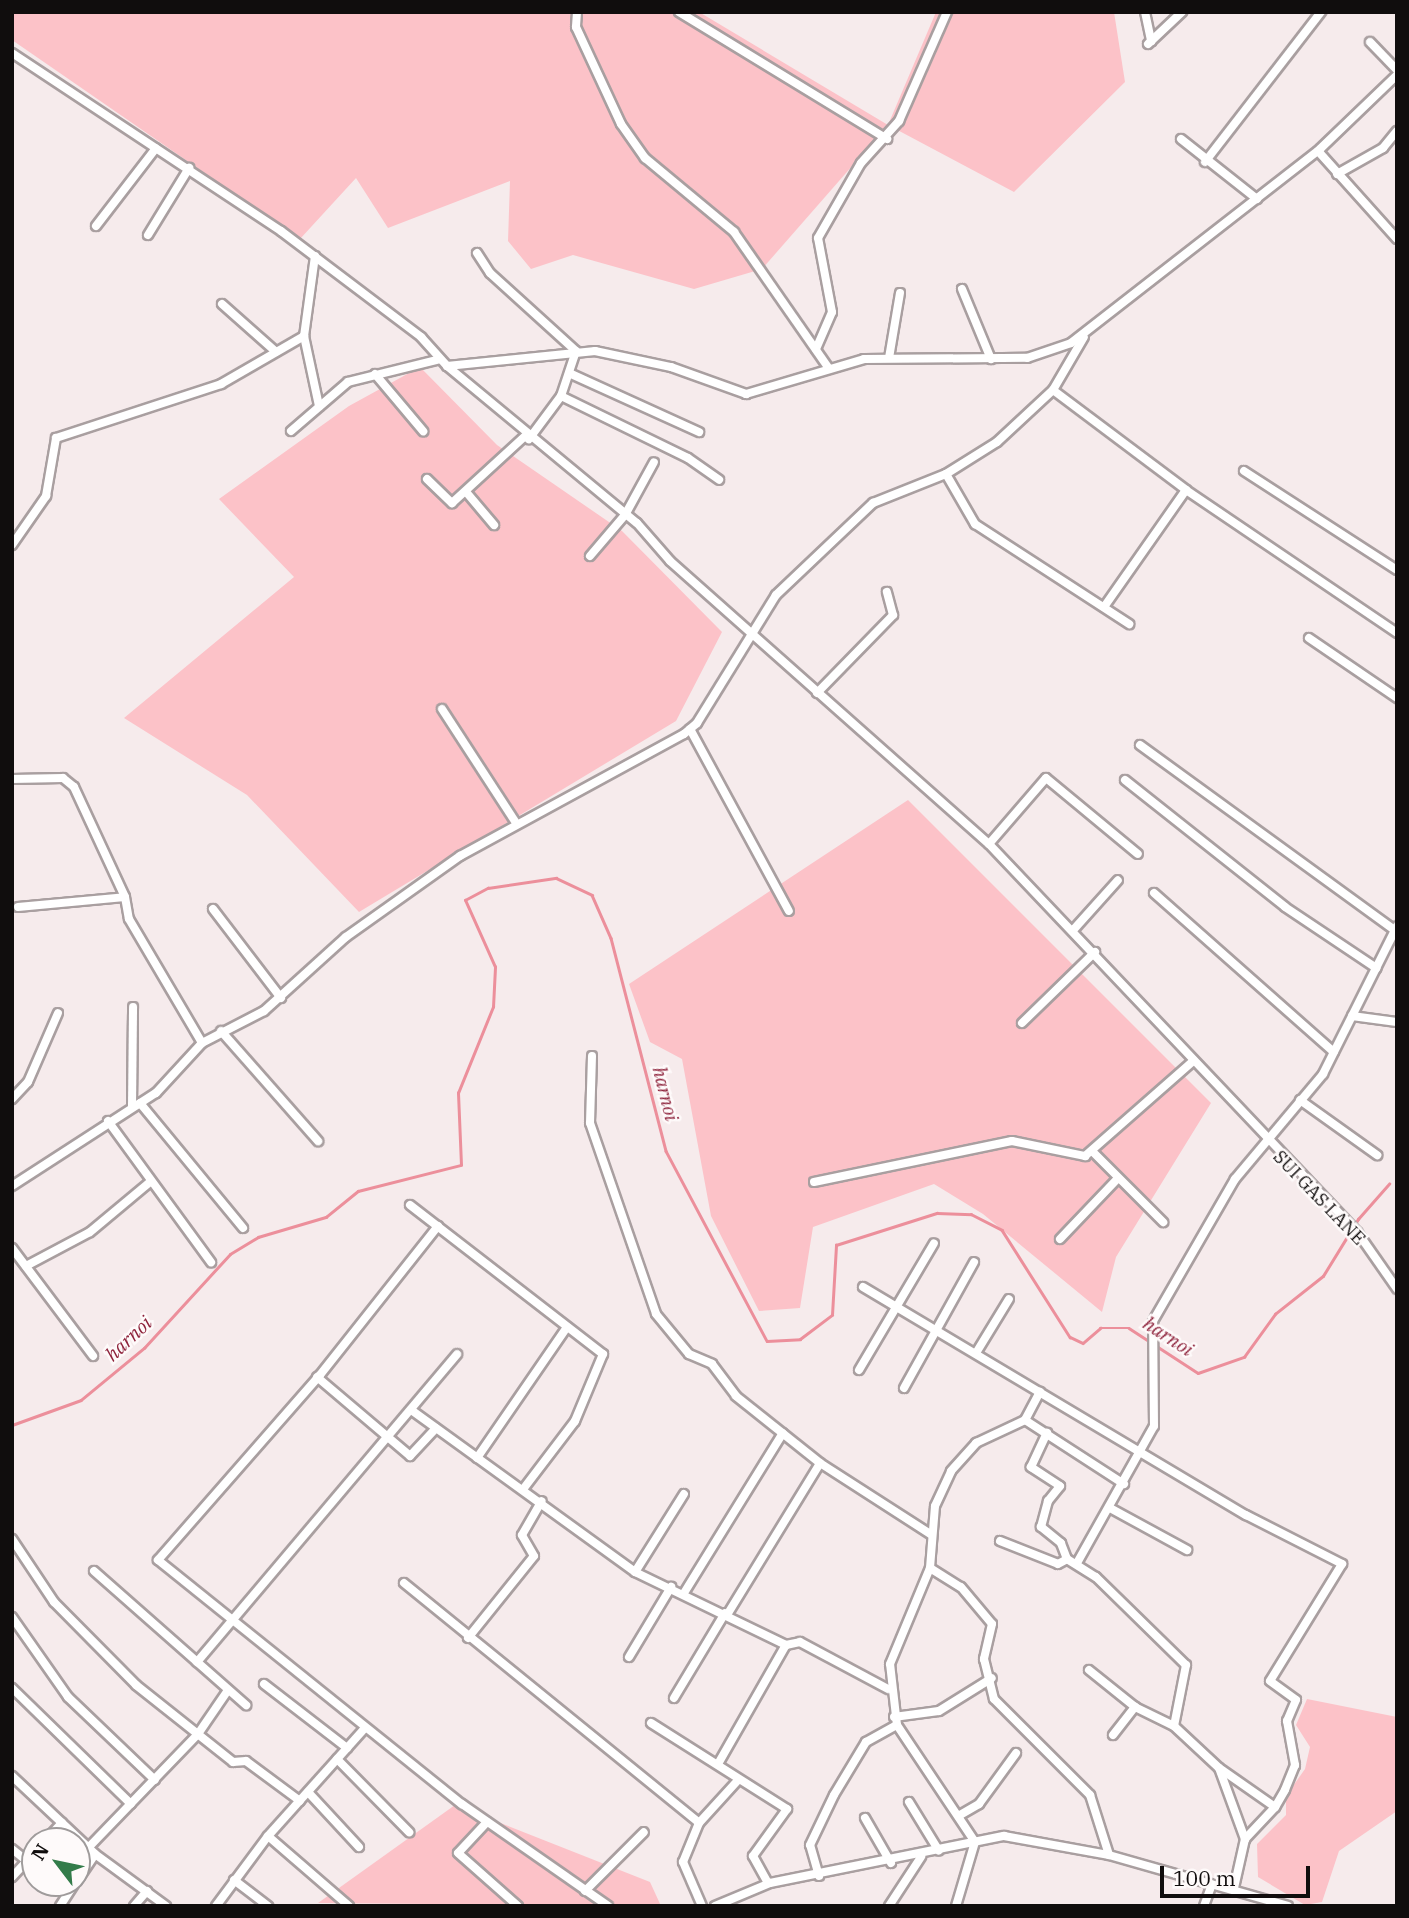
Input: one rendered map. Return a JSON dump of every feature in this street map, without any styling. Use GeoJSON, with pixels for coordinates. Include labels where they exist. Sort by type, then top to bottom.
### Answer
{"type":"FeatureCollection","features":[{"type":"Feature","properties":{"kind":"street"},"geometry":{"type":"LineString","coordinates":[[577,12],[576,27],[621,124],[645,158],[727,223],[828,367]]}},
{"type":"Feature","properties":{"kind":"street"},"geometry":{"type":"LineString","coordinates":[[679,12],[887,139]]}},
{"type":"Feature","properties":{"kind":"street"},"geometry":{"type":"LineString","coordinates":[[816,349],[832,312],[818,238],[861,163],[887,139],[947,12]]}},
{"type":"Feature","properties":{"kind":"street"},"geometry":{"type":"LineString","coordinates":[[1145,12],[1149,42],[1182,12]]}},
{"type":"Feature","properties":{"kind":"street"},"geometry":{"type":"LineString","coordinates":[[1205,162],[1321,12]]}},
{"type":"Feature","properties":{"kind":"street"},"geometry":{"type":"LineString","coordinates":[[447,366],[576,351],[644,360],[746,394],[828,367],[889,358],[991,359],[1042,355],[1085,335],[1318,151],[1397,73],[1370,42]]}},
{"type":"Feature","properties":{"kind":"street"},"geometry":{"type":"LineString","coordinates":[[12,53],[189,168],[315,256],[421,337],[437,360],[348,382],[291,431]]}},
{"type":"Feature","properties":{"kind":"street"},"geometry":{"type":"LineString","coordinates":[[1337,174],[1383,148],[1397,131]]}},
{"type":"Feature","properties":{"kind":"street"},"geometry":{"type":"LineString","coordinates":[[1181,139],[1205,162],[1257,199]]}},
{"type":"Feature","properties":{"kind":"street"},"geometry":{"type":"LineString","coordinates":[[96,226],[156,148]]}},
{"type":"Feature","properties":{"kind":"street"},"geometry":{"type":"LineString","coordinates":[[1318,151],[1397,239]]}},
{"type":"Feature","properties":{"kind":"street"},"geometry":{"type":"LineString","coordinates":[[148,235],[189,168]]}},
{"type":"Feature","properties":{"kind":"street"},"geometry":{"type":"LineString","coordinates":[[477,253],[490,273],[576,351]]}},
{"type":"Feature","properties":{"kind":"street"},"geometry":{"type":"LineString","coordinates":[[315,256],[304,336],[319,405]]}},
{"type":"Feature","properties":{"kind":"street"},"geometry":{"type":"LineString","coordinates":[[962,289],[991,359]]}},
{"type":"Feature","properties":{"kind":"street"},"geometry":{"type":"LineString","coordinates":[[889,358],[901,293]]}},
{"type":"Feature","properties":{"kind":"street"},"geometry":{"type":"LineString","coordinates":[[222,304],[276,352]]}},
{"type":"Feature","properties":{"kind":"street"},"geometry":{"type":"LineString","coordinates":[[12,1186],[64,1158],[108,1121],[136,1105],[202,1043],[281,998],[357,929],[516,823],[642,761],[690,729],[751,629],[776,595],[873,503],[946,474],[997,442],[1053,390],[1085,335]]}},
{"type":"Feature","properties":{"kind":"street"},"geometry":{"type":"LineString","coordinates":[[12,545],[46,496],[56,438],[221,384],[304,336]]}},
{"type":"Feature","properties":{"kind":"street"},"geometry":{"type":"LineString","coordinates":[[427,479],[448,503],[467,493],[527,438],[561,396],[576,351]]}},
{"type":"Feature","properties":{"kind":"street","name":"SUI GAS LANE"},"geometry":{"type":"LineString","coordinates":[[437,360],[527,438],[625,515],[817,693],[989,844],[1075,928],[1265,1141],[1358,1233],[1397,1289]]}},
{"type":"Feature","properties":{"kind":"street"},"geometry":{"type":"LineString","coordinates":[[569,373],[699,432]]}},
{"type":"Feature","properties":{"kind":"street"},"geometry":{"type":"LineString","coordinates":[[375,374],[423,431]]}},
{"type":"Feature","properties":{"kind":"street"},"geometry":{"type":"LineString","coordinates":[[1053,390],[1186,490],[1397,633]]}},
{"type":"Feature","properties":{"kind":"street"},"geometry":{"type":"LineString","coordinates":[[561,396],[688,458],[719,480]]}},
{"type":"Feature","properties":{"kind":"street"},"geometry":{"type":"LineString","coordinates":[[590,556],[625,515],[654,462]]}},
{"type":"Feature","properties":{"kind":"street"},"geometry":{"type":"LineString","coordinates":[[1244,471],[1397,570]]}},
{"type":"Feature","properties":{"kind":"street"},"geometry":{"type":"LineString","coordinates":[[946,474],[975,524],[1129,624]]}},
{"type":"Feature","properties":{"kind":"street"},"geometry":{"type":"LineString","coordinates":[[1104,607],[1186,490]]}},
{"type":"Feature","properties":{"kind":"street"},"geometry":{"type":"LineString","coordinates":[[467,493],[494,524]]}},
{"type":"Feature","properties":{"kind":"street"},"geometry":{"type":"LineString","coordinates":[[817,693],[894,615],[887,592]]}},
{"type":"Feature","properties":{"kind":"street"},"geometry":{"type":"LineString","coordinates":[[1309,638],[1397,698]]}},
{"type":"Feature","properties":{"kind":"street"},"geometry":{"type":"LineString","coordinates":[[442,709],[516,823]]}},
{"type":"Feature","properties":{"kind":"street"},"geometry":{"type":"LineString","coordinates":[[690,729],[789,911]]}},
{"type":"Feature","properties":{"kind":"street"},"geometry":{"type":"LineString","coordinates":[[1077,1563],[1142,1452],[1154,1426],[1151,1333],[1204,1230],[1265,1141],[1300,1100],[1334,1052],[1396,928],[1140,745]]}},
{"type":"Feature","properties":{"kind":"street"},"geometry":{"type":"LineString","coordinates":[[989,844],[1046,778],[1138,854]]}},
{"type":"Feature","properties":{"kind":"street"},"geometry":{"type":"LineString","coordinates":[[12,779],[68,780],[125,897],[129,919],[202,1043]]}},
{"type":"Feature","properties":{"kind":"street"},"geometry":{"type":"LineString","coordinates":[[1125,780],[1285,907],[1376,968]]}},
{"type":"Feature","properties":{"kind":"street"},"geometry":{"type":"LineString","coordinates":[[1075,928],[1118,880]]}},
{"type":"Feature","properties":{"kind":"street"},"geometry":{"type":"LineString","coordinates":[[1154,893],[1334,1052]]}},
{"type":"Feature","properties":{"kind":"street"},"geometry":{"type":"LineString","coordinates":[[18,907],[125,897]]}},
{"type":"Feature","properties":{"kind":"street"},"geometry":{"type":"LineString","coordinates":[[213,909],[281,998]]}},
{"type":"Feature","properties":{"kind":"street"},"geometry":{"type":"LineString","coordinates":[[1022,1023],[1096,952]]}},
{"type":"Feature","properties":{"kind":"street"},"geometry":{"type":"LineString","coordinates":[[133,1007],[136,1105],[243,1228]]}},
{"type":"Feature","properties":{"kind":"street"},"geometry":{"type":"LineString","coordinates":[[12,1099],[28,1082],[58,1013]]}},
{"type":"Feature","properties":{"kind":"street"},"geometry":{"type":"LineString","coordinates":[[1352,1016],[1397,1022]]}},
{"type":"Feature","properties":{"kind":"street"},"geometry":{"type":"LineString","coordinates":[[221,1031],[318,1141]]}},
{"type":"Feature","properties":{"kind":"street"},"geometry":{"type":"LineString","coordinates":[[592,1056],[590,1123],[656,1314],[689,1354],[712,1364],[736,1396],[820,1463],[930,1534]]}},
{"type":"Feature","properties":{"kind":"street"},"geometry":{"type":"LineString","coordinates":[[814,1182],[1012,1141],[1085,1157],[1094,1153],[1193,1061]]}},
{"type":"Feature","properties":{"kind":"street"},"geometry":{"type":"LineString","coordinates":[[1300,1100],[1377,1155]]}},
{"type":"Feature","properties":{"kind":"street"},"geometry":{"type":"LineString","coordinates":[[108,1121],[211,1262]]}},
{"type":"Feature","properties":{"kind":"street"},"geometry":{"type":"LineString","coordinates":[[1094,1153],[1163,1222]]}},
{"type":"Feature","properties":{"kind":"street"},"geometry":{"type":"LineString","coordinates":[[1060,1239],[1118,1178]]}},
{"type":"Feature","properties":{"kind":"street"},"geometry":{"type":"LineString","coordinates":[[26,1266],[90,1231],[150,1182]]}},
{"type":"Feature","properties":{"kind":"street"},"geometry":{"type":"LineString","coordinates":[[410,1205],[604,1357],[575,1421],[524,1488]]}},
{"type":"Feature","properties":{"kind":"street"},"geometry":{"type":"LineString","coordinates":[[438,1226],[317,1377],[158,1555],[230,1619],[365,1728],[486,1822],[608,1906]]}},
{"type":"Feature","properties":{"kind":"street"},"geometry":{"type":"LineString","coordinates":[[859,1370],[934,1243]]}},
{"type":"Feature","properties":{"kind":"street"},"geometry":{"type":"LineString","coordinates":[[12,1248],[93,1356]]}},
{"type":"Feature","properties":{"kind":"street"},"geometry":{"type":"LineString","coordinates":[[904,1388],[974,1262]]}},
{"type":"Feature","properties":{"kind":"street"},"geometry":{"type":"LineString","coordinates":[[863,1287],[1142,1452],[1342,1564],[1270,1681],[1296,1700],[1287,1721],[1295,1765],[1275,1807],[1245,1839],[1234,1888]]}},
{"type":"Feature","properties":{"kind":"street"},"geometry":{"type":"LineString","coordinates":[[976,1353],[1009,1298]]}},
{"type":"Feature","properties":{"kind":"street"},"geometry":{"type":"LineString","coordinates":[[477,1458],[567,1327]]}},
{"type":"Feature","properties":{"kind":"street"},"geometry":{"type":"LineString","coordinates":[[197,1662],[384,1435],[414,1412],[457,1354]]}},
{"type":"Feature","properties":{"kind":"street"},"geometry":{"type":"LineString","coordinates":[[317,1377],[411,1456],[436,1428]]}},
{"type":"Feature","properties":{"kind":"street"},"geometry":{"type":"LineString","coordinates":[[956,1906],[975,1842],[960,1815],[896,1721],[888,1689],[895,1643],[930,1568],[930,1534],[951,1471],[976,1443],[1025,1420],[1040,1392]]}},
{"type":"Feature","properties":{"kind":"street"},"geometry":{"type":"LineString","coordinates":[[414,1412],[542,1501],[635,1572],[684,1593],[786,1645],[800,1642],[888,1689]]}},
{"type":"Feature","properties":{"kind":"street"},"geometry":{"type":"LineString","coordinates":[[1025,1420],[1124,1484]]}},
{"type":"Feature","properties":{"kind":"street"},"geometry":{"type":"LineString","coordinates":[[684,1593],[783,1433]]}},
{"type":"Feature","properties":{"kind":"street"},"geometry":{"type":"LineString","coordinates":[[1047,1433],[1031,1467],[1060,1486],[1048,1501],[1041,1527],[1061,1543],[1067,1559],[1077,1563],[1186,1665],[1174,1726]]}},
{"type":"Feature","properties":{"kind":"street"},"geometry":{"type":"LineString","coordinates":[[674,1698],[820,1463]]}},
{"type":"Feature","properties":{"kind":"street"},"geometry":{"type":"LineString","coordinates":[[635,1572],[684,1494]]}},
{"type":"Feature","properties":{"kind":"street"},"geometry":{"type":"LineString","coordinates":[[468,1638],[534,1556],[522,1535],[542,1501]]}},
{"type":"Feature","properties":{"kind":"street"},"geometry":{"type":"LineString","coordinates":[[1110,1508],[1187,1550]]}},
{"type":"Feature","properties":{"kind":"street"},"geometry":{"type":"LineString","coordinates":[[12,1539],[83,1634],[198,1734],[300,1801]]}},
{"type":"Feature","properties":{"kind":"street"},"geometry":{"type":"LineString","coordinates":[[1000,1541],[1058,1564],[1067,1559]]}},
{"type":"Feature","properties":{"kind":"street"},"geometry":{"type":"LineString","coordinates":[[930,1568],[961,1587],[992,1625],[984,1659],[992,1678],[995,1699],[1090,1795],[1109,1855]]}},
{"type":"Feature","properties":{"kind":"street"},"geometry":{"type":"LineString","coordinates":[[94,1571],[246,1705]]}},
{"type":"Feature","properties":{"kind":"street"},"geometry":{"type":"LineString","coordinates":[[404,1583],[468,1638],[699,1823]]}},
{"type":"Feature","properties":{"kind":"street"},"geometry":{"type":"LineString","coordinates":[[629,1657],[671,1587]]}},
{"type":"Feature","properties":{"kind":"street"},"geometry":{"type":"LineString","coordinates":[[12,1617],[68,1697],[155,1780]]}},
{"type":"Feature","properties":{"kind":"street"},"geometry":{"type":"LineString","coordinates":[[718,1764],[786,1645]]}},
{"type":"Feature","properties":{"kind":"street"},"geometry":{"type":"LineString","coordinates":[[1089,1670],[1135,1707],[1174,1726],[1219,1768],[1275,1807]]}},
{"type":"Feature","properties":{"kind":"street"},"geometry":{"type":"LineString","coordinates":[[819,1876],[810,1845],[834,1795],[866,1742],[896,1721],[939,1711],[992,1678]]}},
{"type":"Feature","properties":{"kind":"street"},"geometry":{"type":"LineString","coordinates":[[264,1684],[347,1748]]}},
{"type":"Feature","properties":{"kind":"street"},"geometry":{"type":"LineString","coordinates":[[12,1688],[131,1804]]}},
{"type":"Feature","properties":{"kind":"street"},"geometry":{"type":"LineString","coordinates":[[91,1844],[198,1734],[228,1690]]}},
{"type":"Feature","properties":{"kind":"street"},"geometry":{"type":"LineString","coordinates":[[1113,1735],[1135,1707]]}},
{"type":"Feature","properties":{"kind":"street"},"geometry":{"type":"LineString","coordinates":[[651,1723],[787,1809],[752,1856],[768,1883]]}},
{"type":"Feature","properties":{"kind":"street"},"geometry":{"type":"LineString","coordinates":[[216,1906],[268,1836],[365,1728]]}},
{"type":"Feature","properties":{"kind":"street"},"geometry":{"type":"LineString","coordinates":[[960,1815],[979,1804],[1016,1753]]}},
{"type":"Feature","properties":{"kind":"street"},"geometry":{"type":"LineString","coordinates":[[337,1759],[409,1832]]}},
{"type":"Feature","properties":{"kind":"street"},"geometry":{"type":"LineString","coordinates":[[1219,1768],[1245,1839]]}},
{"type":"Feature","properties":{"kind":"street"},"geometry":{"type":"LineString","coordinates":[[12,1776],[66,1827]]}},
{"type":"Feature","properties":{"kind":"street"},"geometry":{"type":"LineString","coordinates":[[702,1906],[683,1862],[699,1823],[738,1779]]}},
{"type":"Feature","properties":{"kind":"street"},"geometry":{"type":"LineString","coordinates":[[307,1792],[359,1847]]}},
{"type":"Feature","properties":{"kind":"street"},"geometry":{"type":"LineString","coordinates":[[909,1802],[939,1851]]}},
{"type":"Feature","properties":{"kind":"street"},"geometry":{"type":"LineString","coordinates":[[865,1818],[891,1863]]}},
{"type":"Feature","properties":{"kind":"street"},"geometry":{"type":"LineString","coordinates":[[486,1822],[458,1853],[518,1906]]}},
{"type":"Feature","properties":{"kind":"street"},"geometry":{"type":"LineString","coordinates":[[58,1827],[62,1823]]}},
{"type":"Feature","properties":{"kind":"street"},"geometry":{"type":"LineString","coordinates":[[585,1891],[644,1832]]}},
{"type":"Feature","properties":{"kind":"street"},"geometry":{"type":"LineString","coordinates":[[268,1836],[349,1906]]}},
{"type":"Feature","properties":{"kind":"street"},"geometry":{"type":"LineString","coordinates":[[715,1906],[768,1883],[891,1863],[1004,1836],[1031,1846],[1109,1855],[1234,1888],[1289,1906]]}},
{"type":"Feature","properties":{"kind":"street"},"geometry":{"type":"LineString","coordinates":[[91,1850],[166,1906]]}},
{"type":"Feature","properties":{"kind":"street"},"geometry":{"type":"LineString","coordinates":[[91,1860],[95,1854]]}},
{"type":"Feature","properties":{"kind":"street"},"geometry":{"type":"LineString","coordinates":[[889,1906],[921,1857]]}},
{"type":"Feature","properties":{"kind":"street"},"geometry":{"type":"LineString","coordinates":[[234,1880],[268,1906]]}},
{"type":"Feature","properties":{"kind":"street"},"geometry":{"type":"LineString","coordinates":[[1204,1906],[1212,1884]]}},
{"type":"Feature","properties":{"kind":"street"},"geometry":{"type":"LineString","coordinates":[[134,1906],[147,1891]]}},
{"type":"Feature","properties":{"kind":"shaded area"},"geometry":{"type":"Polygon","coordinates":[[[12,12],[699,12],[888,125],[762,269],[694,289],[573,255],[531,269],[508,241],[510,181],[388,228],[356,178],[300,239],[12,40],[12,12]]]}},
{"type":"Feature","properties":{"kind":"shaded area"},"geometry":{"type":"Polygon","coordinates":[[[936,12],[1114,12],[1125,82],[1014,192],[888,125],[936,12]]]}},
{"type":"Feature","properties":{"kind":"shaded area"},"geometry":{"type":"Polygon","coordinates":[[[420,367],[497,445],[622,531],[722,632],[676,721],[359,912],[247,795],[124,718],[294,577],[219,499],[349,406],[420,367]]]}},
{"type":"Feature","properties":{"kind":"shaded area"},"geometry":{"type":"Polygon","coordinates":[[[908,800],[1211,1103],[1116,1257],[1102,1312],[983,1214],[934,1184],[813,1227],[800,1308],[759,1311],[711,1216],[682,1059],[650,1042],[629,984],[908,800]]]}},
{"type":"Feature","properties":{"kind":"shaded area"},"geometry":{"type":"Polygon","coordinates":[[[1307,1699],[1397,1717],[1397,1811],[1339,1851],[1322,1902],[1305,1905],[1258,1877],[1257,1844],[1286,1815],[1286,1796],[1305,1769],[1310,1747],[1296,1725],[1307,1699]]]}},
{"type":"Feature","properties":{"kind":"shaded area"},"geometry":{"type":"Polygon","coordinates":[[[455,1805],[650,1882],[661,1906],[318,1903],[455,1805]]]}},
{"type":"Feature","properties":{"kind":"waterway","name":"harnoi"},"geometry":{"type":"LineString","coordinates":[[12,1425],[81,1400],[144,1348],[230,1254],[258,1237],[326,1217],[358,1191],[461,1165],[458,1093],[493,1007],[495,967],[465,900],[488,888],[556,878],[592,895],[611,938],[666,1151],[767,1341],[800,1339],[832,1315],[836,1245],[937,1213],[971,1214],[1002,1230],[1070,1337],[1083,1343],[1100,1328],[1129,1328],[1198,1373],[1244,1357],[1275,1314],[1323,1276],[1358,1219],[1389,1184]]}}]}
